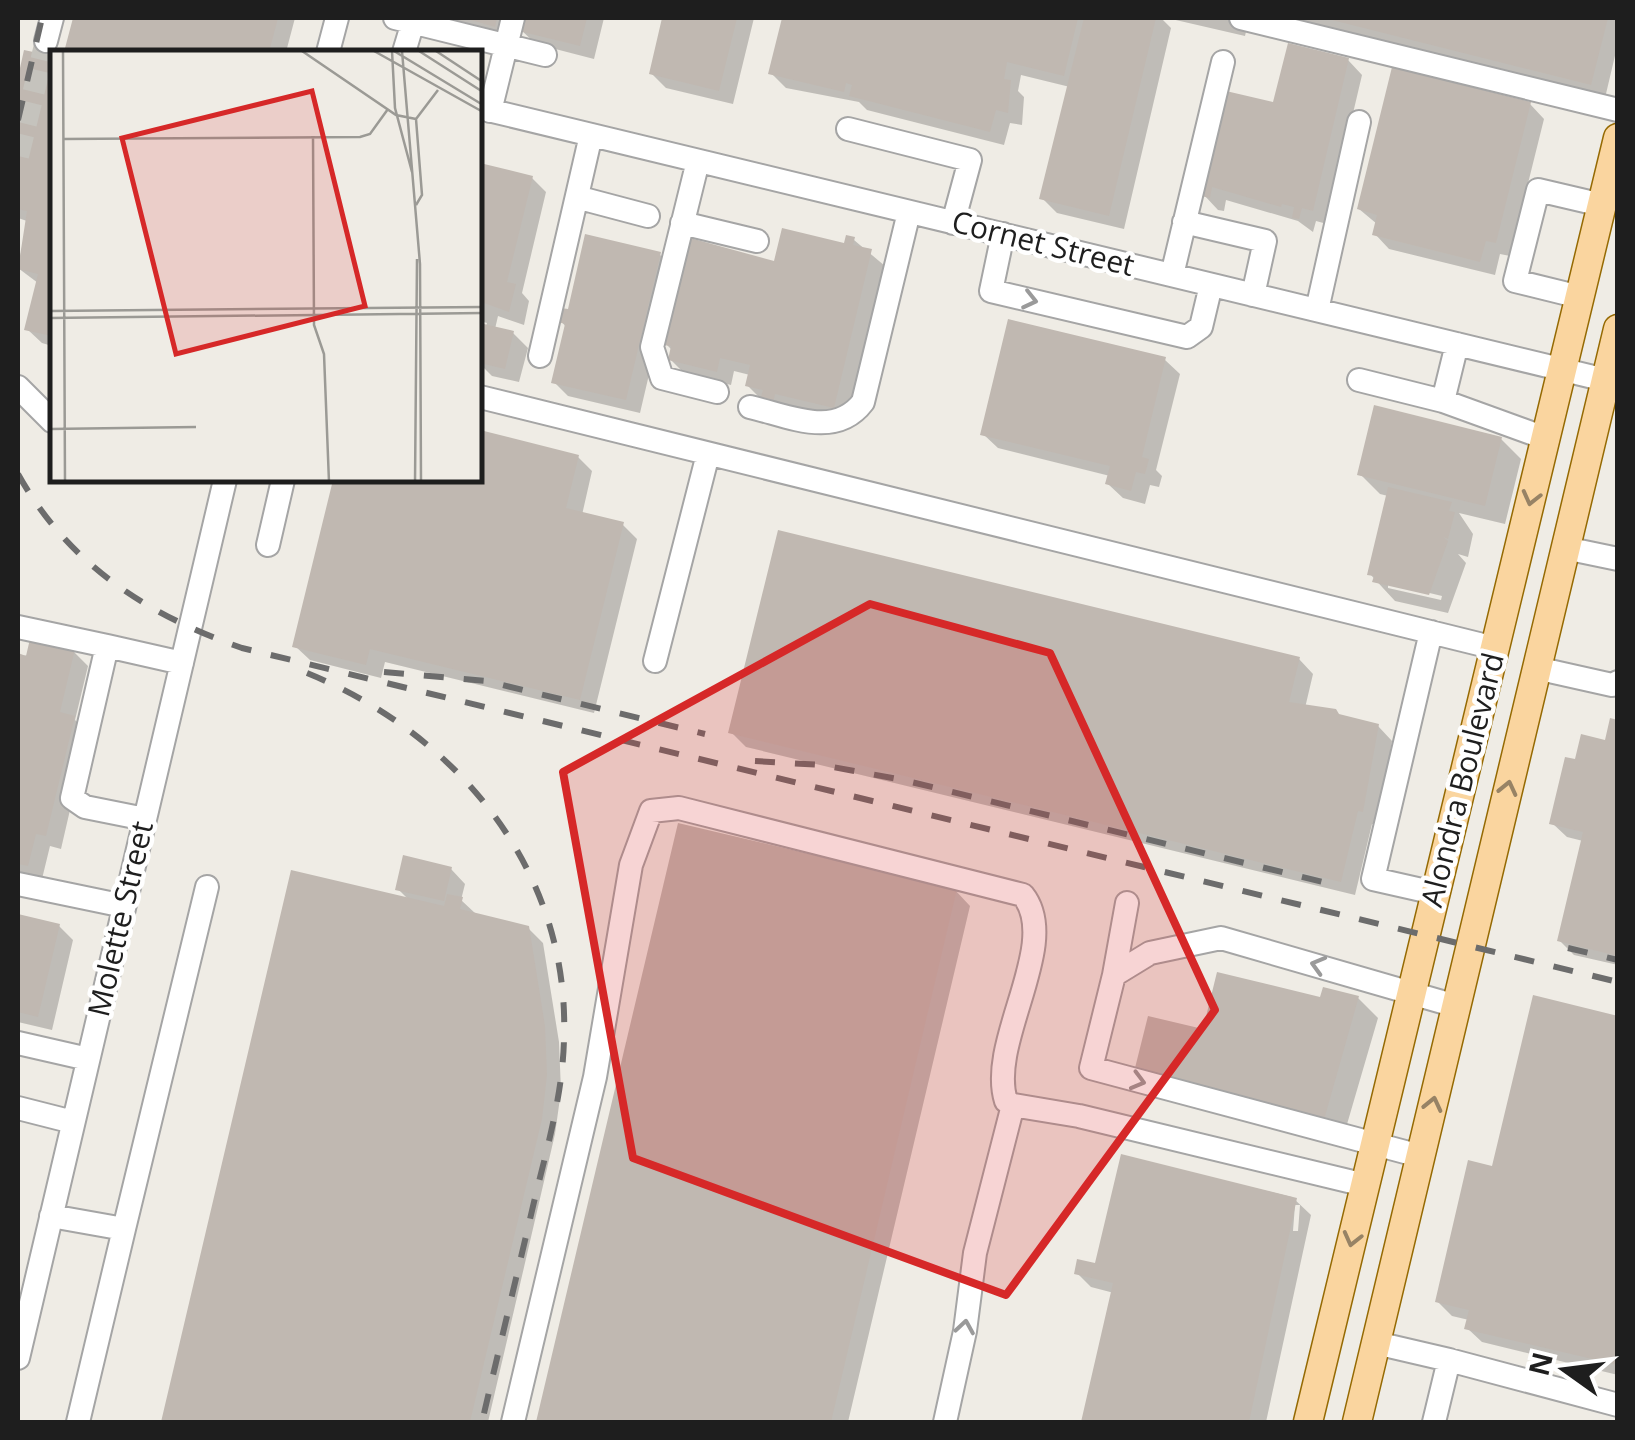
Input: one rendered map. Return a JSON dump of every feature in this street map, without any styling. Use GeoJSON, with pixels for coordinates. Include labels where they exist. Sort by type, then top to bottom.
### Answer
{"type":"FeatureCollection","features":[{"type":"Feature","properties":{"kind":"main road","name":"Alondra Boulevard"},"geometry":{"type":"LineString","coordinates":[[1308,1422],[1618,138]]}},
{"type":"Feature","properties":{"kind":"main road","name":"Alondra Boulevard"},"geometry":{"type":"LineString","coordinates":[[1357,1422],[1536,668],[1612,381],[1618,330]]}},
{"type":"Feature","properties":{"kind":"main road"},"geometry":{"type":"LineString","coordinates":[[1365,1186],[1410,1199]]}},
{"type":"Feature","properties":{"kind":"street"},"geometry":{"type":"LineString","coordinates":[[46,42],[52,18]]}},
{"type":"Feature","properties":{"kind":"street"},"geometry":{"type":"LineString","coordinates":[[329,50],[338,18]]}},
{"type":"Feature","properties":{"kind":"street"},"geometry":{"type":"LineString","coordinates":[[485,110],[513,18]]}},
{"type":"Feature","properties":{"kind":"street"},"geometry":{"type":"LineString","coordinates":[[1241,18],[1618,110]]}},
{"type":"Feature","properties":{"kind":"street"},"geometry":{"type":"LineString","coordinates":[[404,50],[404,20],[545,55]]}},
{"type":"Feature","properties":{"kind":"street"},"geometry":{"type":"LineString","coordinates":[[1172,275],[1223,62]]}},
{"type":"Feature","properties":{"kind":"street","name":"Cornet Street"},"geometry":{"type":"LineString","coordinates":[[485,110],[1612,381]]}},
{"type":"Feature","properties":{"kind":"street"},"geometry":{"type":"LineString","coordinates":[[1317,310],[1359,122]]}},
{"type":"Feature","properties":{"kind":"street"},"geometry":{"type":"LineString","coordinates":[[848,130],[970,160],[954,223]]}},
{"type":"Feature","properties":{"kind":"street"},"geometry":{"type":"LineString","coordinates":[[540,356],[580,198],[591,136]]}},
{"type":"Feature","properties":{"kind":"street"},"geometry":{"type":"LineString","coordinates":[[698,161],[652,347],[662,378],[717,392]]}},
{"type":"Feature","properties":{"kind":"street"},"geometry":{"type":"LineString","coordinates":[[1580,297],[1515,280],[1538,190],[1602,205]]}},
{"type":"Feature","properties":{"kind":"street"},"geometry":{"type":"LineString","coordinates":[[580,198],[648,216]]}},
{"type":"Feature","properties":{"kind":"street"},"geometry":{"type":"LineString","coordinates":[[750,407],[816,423],[840,423],[852,417],[863,402],[910,212]]}},
{"type":"Feature","properties":{"kind":"street"},"geometry":{"type":"LineString","coordinates":[[1184,222],[1264,241],[1253,295]]}},
{"type":"Feature","properties":{"kind":"street"},"geometry":{"type":"LineString","coordinates":[[682,223],[756,241]]}},
{"type":"Feature","properties":{"kind":"street"},"geometry":{"type":"LineString","coordinates":[[1003,234],[991,291],[1186,337],[1201,327],[1211,285]]}},
{"type":"Feature","properties":{"kind":"street"},"geometry":{"type":"LineString","coordinates":[[1443,401],[1457,344]]}},
{"type":"Feature","properties":{"kind":"street"},"geometry":{"type":"LineString","coordinates":[[1360,380],[1443,401],[1546,438]]}},
{"type":"Feature","properties":{"kind":"street"},"geometry":{"type":"LineString","coordinates":[[18,387],[50,419]]}},
{"type":"Feature","properties":{"kind":"street"},"geometry":{"type":"LineString","coordinates":[[482,398],[1495,648]]}},
{"type":"Feature","properties":{"kind":"street"},"geometry":{"type":"LineString","coordinates":[[654,661],[708,454]]}},
{"type":"Feature","properties":{"kind":"street","name":"Molette Street"},"geometry":{"type":"LineString","coordinates":[[18,1358],[225,482]]}},
{"type":"Feature","properties":{"kind":"street"},"geometry":{"type":"LineString","coordinates":[[268,545],[283,482]]}},
{"type":"Feature","properties":{"kind":"street"},"geometry":{"type":"LineString","coordinates":[[1566,548],[1618,558]]}},
{"type":"Feature","properties":{"kind":"street"},"geometry":{"type":"LineString","coordinates":[[18,626],[182,662]]}},
{"type":"Feature","properties":{"kind":"street"},"geometry":{"type":"LineString","coordinates":[[1431,632],[1373,880],[1436,894]]}},
{"type":"Feature","properties":{"kind":"street"},"geometry":{"type":"LineString","coordinates":[[107,646],[72,798],[84,806],[144,819]]}},
{"type":"Feature","properties":{"kind":"street"},"geometry":{"type":"LineString","coordinates":[[1536,668],[1612,686],[1618,682]]}},
{"type":"Feature","properties":{"kind":"street"},"geometry":{"type":"LineString","coordinates":[[512,1422],[595,1077],[631,865],[644,822],[652,811],[679,808],[1023,895],[1034,922],[1030,962],[1001,1075],[1006,1101],[1365,1186]]}},
{"type":"Feature","properties":{"kind":"street"},"geometry":{"type":"LineString","coordinates":[[18,884],[124,906]]}},
{"type":"Feature","properties":{"kind":"street"},"geometry":{"type":"LineString","coordinates":[[78,1422],[206,887]]}},
{"type":"Feature","properties":{"kind":"street"},"geometry":{"type":"LineString","coordinates":[[1127,902],[1091,1068],[1420,1156]]}},
{"type":"Feature","properties":{"kind":"street"},"geometry":{"type":"LineString","coordinates":[[1114,975],[1150,953],[1221,938],[1456,1006]]}},
{"type":"Feature","properties":{"kind":"street"},"geometry":{"type":"LineString","coordinates":[[18,1043],[88,1059]]}},
{"type":"Feature","properties":{"kind":"street"},"geometry":{"type":"LineString","coordinates":[[945,1422],[965,1332],[976,1253],[1021,1106]]}},
{"type":"Feature","properties":{"kind":"street"},"geometry":{"type":"LineString","coordinates":[[18,1108],[73,1122]]}},
{"type":"Feature","properties":{"kind":"street"},"geometry":{"type":"LineString","coordinates":[[51,1216],[124,1229]]}},
{"type":"Feature","properties":{"kind":"street"},"geometry":{"type":"LineString","coordinates":[[1376,1343],[1618,1405]]}},
{"type":"Feature","properties":{"kind":"street"},"geometry":{"type":"LineString","coordinates":[[1434,1422],[1449,1360]]}},
{"type":"Feature","properties":{"kind":"highlighted area"},"geometry":{"type":"Polygon","coordinates":[[[870,604],[1050,653],[1215,1010],[1006,1295],[633,1158],[563,772],[870,604]]]}},
{"type":"Feature","properties":{"kind":"building"},"geometry":{"type":"Polygon","coordinates":[[[73,18],[278,18],[270,50],[65,50],[73,18]]]}},
{"type":"Feature","properties":{"kind":"building"},"geometry":{"type":"Polygon","coordinates":[[[464,18],[497,18],[495,27],[464,18]]]}},
{"type":"Feature","properties":{"kind":"building"},"geometry":{"type":"Polygon","coordinates":[[[522,18],[587,18],[580,46],[519,31],[522,18]]]}},
{"type":"Feature","properties":{"kind":"building"},"geometry":{"type":"Polygon","coordinates":[[[662,18],[737,18],[719,91],[649,74],[662,18]]]}},
{"type":"Feature","properties":{"kind":"building"},"geometry":{"type":"Polygon","coordinates":[[[782,18],[1078,18],[1064,76],[1007,62],[1004,79],[1011,80],[1008,113],[996,110],[990,132],[849,96],[852,85],[846,83],[844,92],[768,74],[782,18]]]}},
{"type":"Feature","properties":{"kind":"building"},"geometry":{"type":"Polygon","coordinates":[[[1084,18],[1156,18],[1109,216],[1039,199],[1084,18]]]}},
{"type":"Feature","properties":{"kind":"building"},"geometry":{"type":"Polygon","coordinates":[[[1324,18],[1608,18],[1591,85],[1324,18]]]}},
{"type":"Feature","properties":{"kind":"building"},"geometry":{"type":"Polygon","coordinates":[[[1288,43],[1349,58],[1313,211],[1302,208],[1299,219],[1292,218],[1294,207],[1281,207],[1212,187],[1210,198],[1201,196],[1226,91],[1273,102],[1288,43]]]}},
{"type":"Feature","properties":{"kind":"building"},"geometry":{"type":"Polygon","coordinates":[[[24,50],[50,56],[50,336],[24,330],[38,274],[18,269],[27,211],[18,209],[18,77],[24,50]]]}},
{"type":"Feature","properties":{"kind":"building"},"geometry":{"type":"Polygon","coordinates":[[[1392,67],[1531,102],[1496,243],[1486,241],[1480,262],[1372,235],[1377,215],[1357,209],[1392,67]]]}},
{"type":"Feature","properties":{"kind":"building"},"geometry":{"type":"Polygon","coordinates":[[[482,163],[533,176],[507,282],[516,284],[509,312],[484,303],[482,308],[482,163]]]}},
{"type":"Feature","properties":{"kind":"building"},"geometry":{"type":"Polygon","coordinates":[[[782,228],[844,243],[846,235],[855,237],[853,245],[872,249],[834,408],[775,394],[773,403],[760,400],[763,390],[745,386],[750,365],[720,358],[717,372],[668,360],[671,346],[663,345],[690,238],[774,261],[782,228]]]}},
{"type":"Feature","properties":{"kind":"building"},"geometry":{"type":"Polygon","coordinates":[[[585,234],[661,252],[626,400],[551,383],[565,324],[558,322],[561,308],[568,309],[585,234]]]}},
{"type":"Feature","properties":{"kind":"building"},"geometry":{"type":"Polygon","coordinates":[[[1008,319],[1166,357],[1142,457],[1149,459],[1145,474],[1136,472],[1131,491],[1105,484],[1110,466],[980,435],[1008,319]]]}},
{"type":"Feature","properties":{"kind":"building"},"geometry":{"type":"Polygon","coordinates":[[[484,324],[514,331],[505,369],[482,363],[484,324]]]}},
{"type":"Feature","properties":{"kind":"building"},"geometry":{"type":"Polygon","coordinates":[[[1374,405],[1502,437],[1485,506],[1357,475],[1374,405]]]}},
{"type":"Feature","properties":{"kind":"building"},"geometry":{"type":"Polygon","coordinates":[[[482,431],[579,455],[566,508],[624,522],[580,700],[370,649],[366,665],[292,647],[333,482],[482,482],[482,431]]]}},
{"type":"Feature","properties":{"kind":"building"},"geometry":{"type":"Polygon","coordinates":[[[1388,487],[1452,502],[1449,511],[1455,512],[1448,539],[1443,537],[1448,541],[1429,595],[1372,582],[1374,576],[1367,575],[1388,487]]]}},
{"type":"Feature","properties":{"kind":"building"},"geometry":{"type":"Polygon","coordinates":[[[778,530],[1300,657],[1289,702],[1336,709],[1339,714],[1379,724],[1363,812],[1358,811],[1341,882],[728,733],[778,530]]]}},
{"type":"Feature","properties":{"kind":"building"},"geometry":{"type":"Polygon","coordinates":[[[30,639],[75,649],[60,712],[75,716],[46,836],[36,834],[28,866],[18,864],[18,653],[26,656],[30,639]]]}},
{"type":"Feature","properties":{"kind":"building"},"geometry":{"type":"Polygon","coordinates":[[[1610,718],[1618,720],[1618,956],[1557,941],[1583,832],[1549,824],[1565,757],[1575,759],[1581,734],[1605,740],[1610,718]]]}},
{"type":"Feature","properties":{"kind":"building"},"geometry":{"type":"Polygon","coordinates":[[[678,823],[957,889],[831,1422],[536,1422],[678,823]]]}},
{"type":"Feature","properties":{"kind":"building"},"geometry":{"type":"Polygon","coordinates":[[[403,855],[452,867],[444,901],[395,890],[403,855]]]}},
{"type":"Feature","properties":{"kind":"building"},"geometry":{"type":"Polygon","coordinates":[[[291,870],[444,906],[447,894],[463,897],[460,909],[529,926],[545,1026],[547,1075],[542,1119],[470,1422],[161,1422],[291,870]]]}},
{"type":"Feature","properties":{"kind":"building"},"geometry":{"type":"Polygon","coordinates":[[[18,914],[60,924],[38,1017],[18,1012],[18,914]]]}},
{"type":"Feature","properties":{"kind":"building"},"geometry":{"type":"Polygon","coordinates":[[[1217,972],[1320,997],[1323,987],[1359,996],[1324,1120],[1134,1072],[1148,1016],[1203,1029],[1217,972]]]}},
{"type":"Feature","properties":{"kind":"building"},"geometry":{"type":"Polygon","coordinates":[[[1533,995],[1618,1016],[1618,1365],[1464,1329],[1469,1310],[1435,1302],[1468,1160],[1492,1166],[1533,995]]]}},
{"type":"Feature","properties":{"kind":"building"},"geometry":{"type":"Polygon","coordinates":[[[1121,1154],[1297,1198],[1249,1422],[1081,1422],[1113,1283],[1074,1274],[1077,1259],[1095,1263],[1121,1154]]]}},
{"type":"Feature","properties":{"kind":"tunnel"},"geometry":{"type":"LineString","coordinates":[[18,156],[46,41]]}},
{"type":"Feature","properties":{"kind":"railway"},"geometry":{"type":"LineString","coordinates":[[18,120],[42,18]]}},
{"type":"Feature","properties":{"kind":"railway"},"geometry":{"type":"LineString","coordinates":[[18,474],[61,535],[113,582],[174,620],[242,648],[1618,982]]}},
{"type":"Feature","properties":{"kind":"railway"},"geometry":{"type":"LineString","coordinates":[[384,672],[486,681],[705,734]]}},
{"type":"Feature","properties":{"kind":"railway"},"geometry":{"type":"LineString","coordinates":[[307,673],[361,699],[411,732],[456,771],[494,815],[525,865],[547,919],[561,977],[561,1080],[482,1422]]}},
{"type":"Feature","properties":{"kind":"railway"},"geometry":{"type":"LineString","coordinates":[[755,761],[822,765],[903,780],[1327,883]]}},
{"type":"Feature","properties":{"kind":"railway"},"geometry":{"type":"LineString","coordinates":[[1568,948],[1618,960]]}}]}
